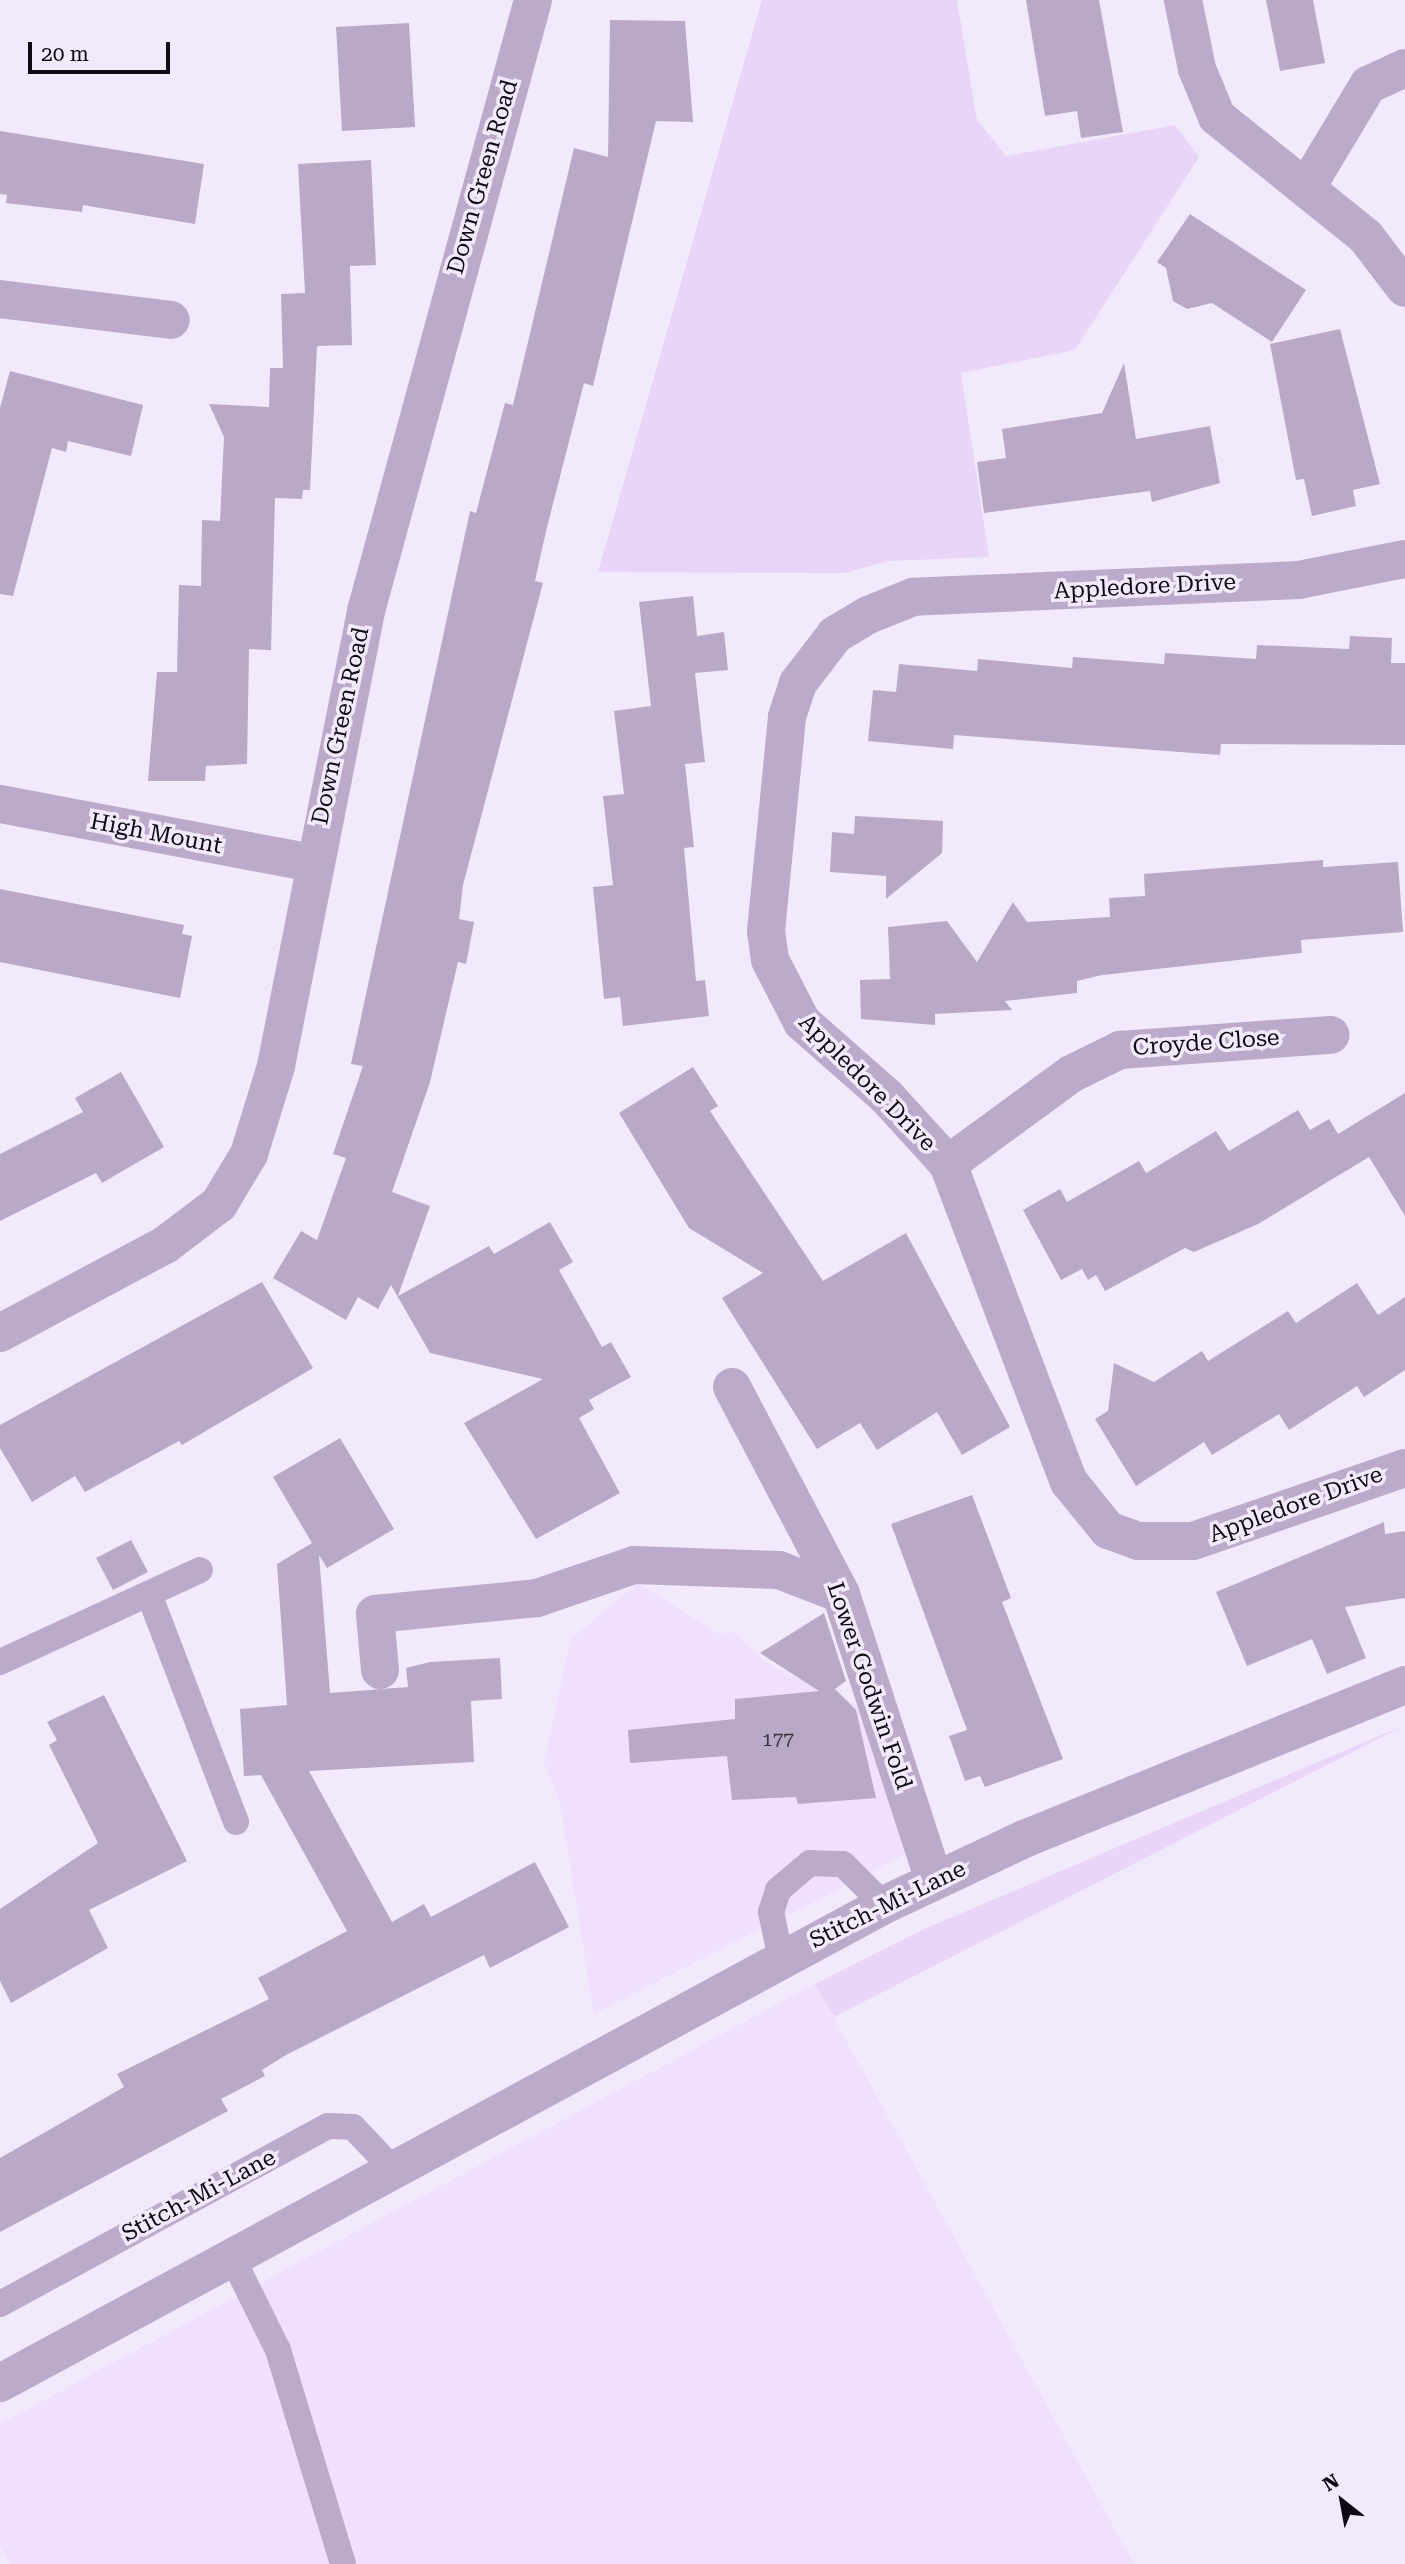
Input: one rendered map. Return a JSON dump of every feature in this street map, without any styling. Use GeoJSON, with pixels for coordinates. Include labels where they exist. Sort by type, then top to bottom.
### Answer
{"type":"FeatureCollection","features":[{"type":"Feature","properties":{"kind":"street","name":"Down Green Road"},"geometry":{"type":"LineString","coordinates":[[0,1333],[165,1245],[219,1204],[249,1154],[276,1066],[312,863],[366,611],[533,0]]}},
{"type":"Feature","properties":{"kind":"street"},"geometry":{"type":"LineString","coordinates":[[1182,0],[1197,69],[1217,117],[1250,149],[1308,185],[1366,237],[1405,288]]}},
{"type":"Feature","properties":{"kind":"street"},"geometry":{"type":"LineString","coordinates":[[1308,185],[1368,85],[1405,68]]}},
{"type":"Feature","properties":{"kind":"street"},"geometry":{"type":"LineString","coordinates":[[0,299],[171,320]]}},
{"type":"Feature","properties":{"kind":"street","name":"Appledore Drive"},"geometry":{"type":"LineString","coordinates":[[1405,559],[1299,580],[914,597],[835,635],[798,683],[787,717],[766,931],[770,960],[802,1022],[887,1097],[948,1164],[1069,1482],[1108,1530],[1138,1541],[1193,1541],[1405,1468]]}},
{"type":"Feature","properties":{"kind":"street","name":"High Mount"},"geometry":{"type":"LineString","coordinates":[[0,804],[312,863]]}},
{"type":"Feature","properties":{"kind":"street","name":"Croyde Close"},"geometry":{"type":"LineString","coordinates":[[948,1164],[1071,1074],[1120,1050],[1331,1037]]}},
{"type":"Feature","properties":{"kind":"street","name":"Lower Godwin Fold"},"geometry":{"type":"LineString","coordinates":[[732,1387],[841,1594],[934,1880]]}},
{"type":"Feature","properties":{"kind":"street"},"geometry":{"type":"LineString","coordinates":[[380,1670],[374,1614],[537,1598],[634,1565],[779,1570],[841,1594]]}},
{"type":"Feature","properties":{"kind":"street","name":"Stitch-Mi-Lane"},"geometry":{"type":"LineString","coordinates":[[0,2383],[391,2167],[934,1880],[1405,1685]]}},
{"type":"Feature","properties":{"kind":"lane"},"geometry":{"type":"LineString","coordinates":[[0,1662],[200,1570]]}},
{"type":"Feature","properties":{"kind":"lane"},"geometry":{"type":"LineString","coordinates":[[149,1594],[236,1822]]}},
{"type":"Feature","properties":{"kind":"lane"},"geometry":{"type":"LineString","coordinates":[[781,1959],[771,1912],[778,1890],[810,1863],[843,1864],[884,1905]]}},
{"type":"Feature","properties":{"kind":"lane","name":"Stitch-Mi-Lane"},"geometry":{"type":"LineString","coordinates":[[0,2304],[328,2126],[353,2127],[391,2167]]}},
{"type":"Feature","properties":{"kind":"lane"},"geometry":{"type":"LineString","coordinates":[[231,2255],[278,2350],[343,2564]]}},
{"type":"Feature","properties":{"kind":"shaded area"},"geometry":{"type":"Polygon","coordinates":[[[762,0],[957,0],[977,120],[1006,156],[1175,125],[1199,157],[1075,350],[961,373],[989,557],[888,561],[845,573],[598,572],[762,0]]]}},
{"type":"Feature","properties":{"kind":"shaded area"},"geometry":{"type":"Polygon","coordinates":[[[638,1583],[720,1635],[731,1631],[775,1669],[853,1703],[873,1720],[912,1851],[594,2014],[560,1802],[544,1764],[570,1640],[638,1583]]]}},
{"type":"Feature","properties":{"kind":"shaded area"},"geometry":{"type":"Polygon","coordinates":[[[1405,1725],[834,2017],[815,1984],[924,1929],[1405,1725]]]}},
{"type":"Feature","properties":{"kind":"shaded area"},"geometry":{"type":"Polygon","coordinates":[[[815,1984],[1134,2564],[10,2564],[0,2546],[0,2424],[815,1984]]]}},
{"type":"Feature","properties":{"kind":"building"},"geometry":{"type":"Polygon","coordinates":[[[1026,0],[1099,0],[1123,132],[1081,138],[1077,111],[1045,116],[1026,0]]]}},
{"type":"Feature","properties":{"kind":"building"},"geometry":{"type":"Polygon","coordinates":[[[1266,0],[1313,0],[1325,63],[1280,71],[1266,0]]]}},
{"type":"Feature","properties":{"kind":"building"},"geometry":{"type":"Polygon","coordinates":[[[610,20],[685,21],[693,122],[656,121],[593,386],[584,383],[546,531],[535,581],[543,583],[463,885],[459,919],[474,922],[466,964],[458,962],[430,1082],[392,1192],[430,1206],[398,1296],[489,1246],[494,1254],[550,1222],[573,1262],[559,1270],[602,1347],[611,1342],[631,1377],[589,1400],[594,1409],[579,1418],[620,1493],[536,1539],[464,1423],[543,1379],[430,1353],[391,1285],[378,1309],[358,1297],[346,1320],[273,1278],[301,1231],[317,1240],[346,1158],[333,1154],[363,1066],[351,1064],[470,511],[476,513],[505,403],[513,405],[574,148],[608,157],[610,20]]]}},
{"type":"Feature","properties":{"kind":"building"},"geometry":{"type":"Polygon","coordinates":[[[409,23],[415,127],[342,131],[336,27],[409,23]]]}},
{"type":"Feature","properties":{"kind":"building"},"geometry":{"type":"Polygon","coordinates":[[[0,131],[204,164],[195,224],[83,205],[82,212],[6,203],[7,195],[0,194],[0,131]]]}},
{"type":"Feature","properties":{"kind":"building"},"geometry":{"type":"Polygon","coordinates":[[[371,160],[376,265],[350,266],[352,345],[317,346],[310,490],[303,490],[302,499],[275,498],[271,650],[249,649],[247,764],[206,766],[205,781],[148,781],[157,672],[177,672],[179,585],[201,586],[202,520],[220,521],[224,437],[209,404],[269,407],[270,368],[283,368],[281,294],[305,293],[298,164],[371,160]]]}},
{"type":"Feature","properties":{"kind":"building"},"geometry":{"type":"Polygon","coordinates":[[[1190,214],[1306,290],[1272,342],[1212,303],[1187,309],[1173,301],[1166,268],[1157,262],[1190,214]]]}},
{"type":"Feature","properties":{"kind":"building"},"geometry":{"type":"Polygon","coordinates":[[[1340,329],[1380,484],[1353,490],[1356,506],[1312,516],[1304,479],[1296,480],[1270,344],[1340,329]]]}},
{"type":"Feature","properties":{"kind":"building"},"geometry":{"type":"Polygon","coordinates":[[[1124,363],[1136,439],[1210,426],[1220,483],[1152,502],[1150,491],[984,513],[977,462],[1006,458],[1002,429],[1102,413],[1124,363]]]}},
{"type":"Feature","properties":{"kind":"building"},"geometry":{"type":"Polygon","coordinates":[[[10,371],[143,405],[131,456],[68,441],[66,452],[52,448],[13,596],[0,594],[0,408],[10,371]]]}},
{"type":"Feature","properties":{"kind":"building"},"geometry":{"type":"Polygon","coordinates":[[[693,596],[697,636],[724,632],[728,670],[695,673],[705,762],[685,764],[694,847],[684,848],[696,981],[705,980],[709,1016],[623,1026],[620,997],[604,999],[593,887],[613,885],[603,796],[624,794],[614,711],[651,706],[639,602],[693,596]]]}},
{"type":"Feature","properties":{"kind":"building"},"geometry":{"type":"Polygon","coordinates":[[[1350,636],[1392,638],[1391,663],[1405,663],[1405,745],[1221,744],[1220,755],[954,735],[953,749],[868,741],[873,690],[896,692],[899,664],[977,671],[978,659],[1072,668],[1073,657],[1164,664],[1165,653],[1256,659],[1257,645],[1349,649],[1350,636]]]}},
{"type":"Feature","properties":{"kind":"building"},"geometry":{"type":"Polygon","coordinates":[[[855,816],[943,821],[942,853],[886,899],[886,876],[830,872],[832,832],[854,834],[855,816]]]}},
{"type":"Feature","properties":{"kind":"building"},"geometry":{"type":"Polygon","coordinates":[[[1323,860],[1323,867],[1398,862],[1403,932],[1301,940],[1302,953],[1102,975],[1077,981],[1077,993],[1005,1001],[1012,1010],[935,1014],[935,1025],[861,1019],[860,980],[890,979],[888,927],[947,921],[977,962],[1013,902],[1027,922],[1110,917],[1109,898],[1145,896],[1144,874],[1323,860]]]}},
{"type":"Feature","properties":{"kind":"building"},"geometry":{"type":"Polygon","coordinates":[[[0,889],[184,925],[182,934],[192,936],[180,998],[0,962],[0,889]]]}},
{"type":"Feature","properties":{"kind":"building"},"geometry":{"type":"Polygon","coordinates":[[[693,1067],[718,1106],[710,1111],[823,1281],[906,1233],[1010,1427],[962,1455],[937,1412],[877,1450],[860,1423],[817,1449],[722,1298],[763,1273],[689,1228],[619,1113],[693,1067]]]}},
{"type":"Feature","properties":{"kind":"building"},"geometry":{"type":"Polygon","coordinates":[[[121,1072],[164,1147],[102,1183],[96,1173],[0,1221],[0,1154],[83,1112],[75,1098],[121,1072]]]}},
{"type":"Feature","properties":{"kind":"building"},"geometry":{"type":"Polygon","coordinates":[[[1405,1093],[1405,1216],[1369,1157],[1258,1224],[1194,1252],[1185,1248],[1105,1291],[1096,1275],[1088,1280],[1082,1269],[1061,1280],[1023,1210],[1060,1189],[1067,1202],[1139,1161],[1146,1173],[1216,1131],[1229,1151],[1298,1110],[1310,1130],[1329,1119],[1338,1134],[1405,1093]]]}},
{"type":"Feature","properties":{"kind":"building"},"geometry":{"type":"Polygon","coordinates":[[[262,1282],[313,1368],[182,1445],[179,1441],[85,1492],[75,1476],[32,1502],[0,1448],[0,1425],[262,1282]]]}},
{"type":"Feature","properties":{"kind":"building"},"geometry":{"type":"Polygon","coordinates":[[[1357,1283],[1378,1315],[1405,1297],[1405,1370],[1364,1397],[1357,1386],[1289,1430],[1279,1414],[1212,1455],[1204,1442],[1136,1486],[1095,1419],[1108,1411],[1114,1363],[1154,1382],[1202,1351],[1208,1361],[1288,1311],[1296,1323],[1357,1283]]]}},
{"type":"Feature","properties":{"kind":"building"},"geometry":{"type":"Polygon","coordinates":[[[340,1438],[394,1529],[327,1568],[319,1555],[330,1693],[408,1687],[406,1668],[430,1662],[500,1658],[502,1699],[471,1701],[474,1762],[309,1771],[392,1922],[424,1904],[431,1917],[535,1862],[569,1927],[490,1968],[484,1955],[286,2055],[262,2070],[265,2076],[221,2099],[228,2111],[0,2232],[0,2158],[124,2087],[117,2074],[269,1999],[258,1978],[347,1931],[261,1775],[244,1776],[240,1709],[287,1705],[277,1564],[312,1543],[273,1477],[340,1438]]]}},
{"type":"Feature","properties":{"kind":"building"},"geometry":{"type":"Polygon","coordinates":[[[972,1495],[1011,1598],[1002,1602],[1063,1759],[985,1787],[980,1776],[965,1781],[949,1736],[967,1730],[891,1524],[972,1495]]]}},
{"type":"Feature","properties":{"kind":"building"},"geometry":{"type":"Polygon","coordinates":[[[1384,1522],[1385,1534],[1405,1531],[1405,1598],[1345,1607],[1366,1658],[1327,1674],[1312,1639],[1247,1666],[1216,1592],[1384,1522]]]}},
{"type":"Feature","properties":{"kind":"building"},"geometry":{"type":"Polygon","coordinates":[[[131,1540],[148,1572],[113,1590],[96,1558],[131,1540]]]}},
{"type":"Feature","properties":{"kind":"building"},"geometry":{"type":"Polygon","coordinates":[[[824,1613],[846,1681],[835,1689],[856,1710],[876,1798],[798,1804],[796,1797],[732,1800],[727,1756],[630,1763],[628,1730],[735,1719],[735,1699],[819,1691],[760,1653],[824,1613]]]}},
{"type":"Feature","properties":{"kind":"building"},"geometry":{"type":"Polygon","coordinates":[[[104,1695],[187,1861],[89,1910],[108,1948],[11,2003],[0,1981],[0,1909],[98,1843],[49,1745],[57,1740],[47,1722],[104,1695]]]}}]}
